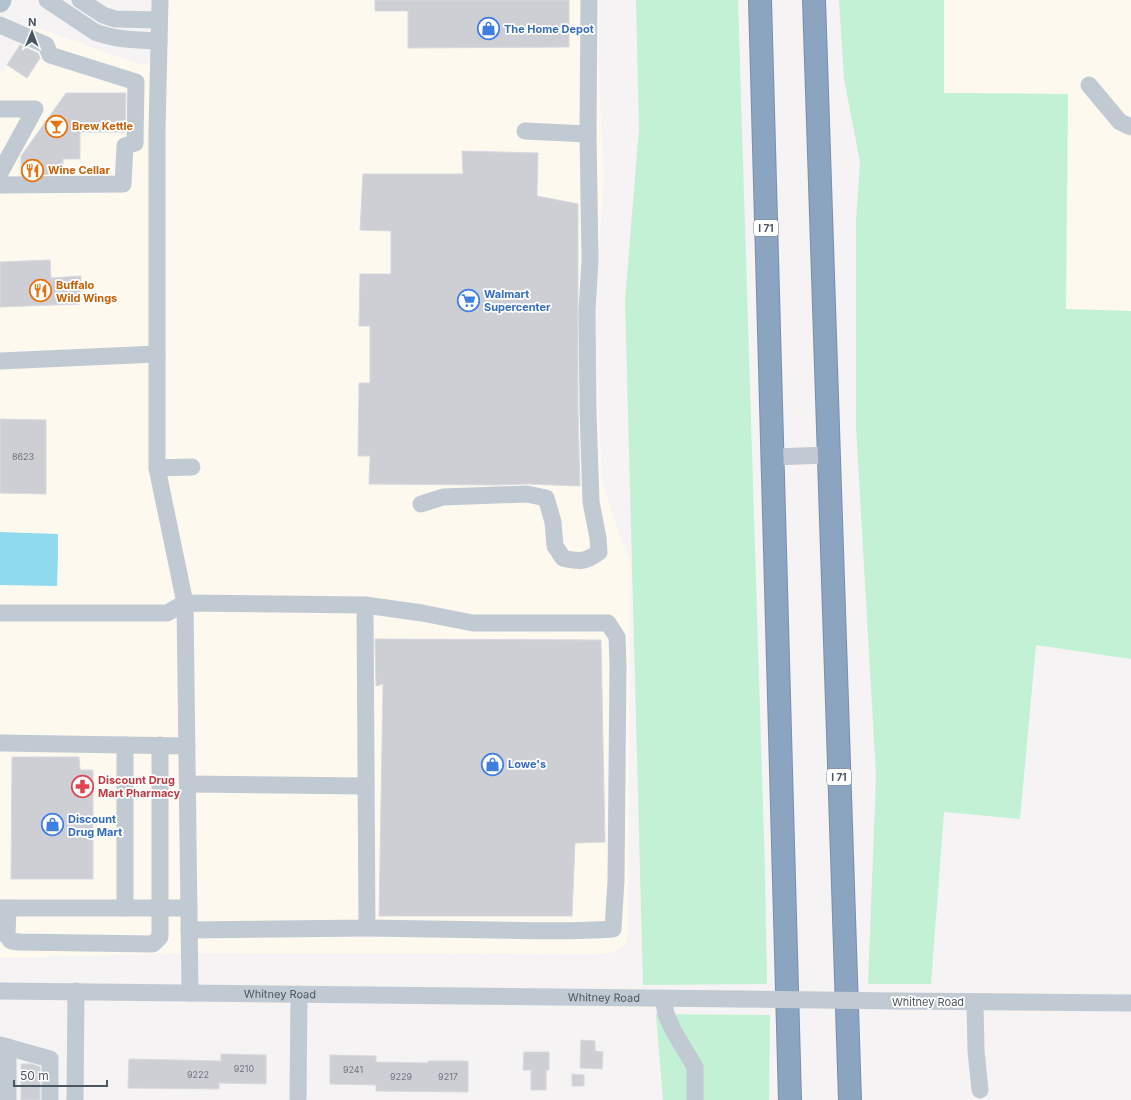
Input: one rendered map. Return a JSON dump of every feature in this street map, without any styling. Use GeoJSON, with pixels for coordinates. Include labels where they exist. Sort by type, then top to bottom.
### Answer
{"type":"FeatureCollection","features":[{"type":"Feature","properties":{"kind":"highway","name":"I 71"},"geometry":{"type":"LineString","coordinates":[[760,0],[790,1100]]}},
{"type":"Feature","properties":{"kind":"highway","name":"I 71"},"geometry":{"type":"LineString","coordinates":[[814,0],[850,1100]]}},
{"type":"Feature","properties":{"kind":"street"},"geometry":{"type":"LineString","coordinates":[[46,0],[95,32],[103,35],[117,39],[159,41]]}},
{"type":"Feature","properties":{"kind":"street"},"geometry":{"type":"LineString","coordinates":[[80,0],[103,15],[115,19],[159,20]]}},
{"type":"Feature","properties":{"kind":"street"},"geometry":{"type":"LineString","coordinates":[[160,0],[157,131],[157,468],[185,604],[190,993]]}},
{"type":"Feature","properties":{"kind":"street"},"geometry":{"type":"LineString","coordinates":[[421,504],[443,497],[527,494],[546,498],[553,522],[555,546],[563,558],[576,562],[590,559],[599,552],[598,538],[591,502],[588,411],[587,311],[590,259],[588,134],[589,0]]}},
{"type":"Feature","properties":{"kind":"street"},"geometry":{"type":"LineString","coordinates":[[0,25],[46,45],[50,55],[136,82],[135,143],[125,146],[123,184],[0,185]]}},
{"type":"Feature","properties":{"kind":"street"},"geometry":{"type":"LineString","coordinates":[[1089,85],[1120,122],[1131,127]]}},
{"type":"Feature","properties":{"kind":"street"},"geometry":{"type":"LineString","coordinates":[[0,109],[36,109],[0,173]]}},
{"type":"Feature","properties":{"kind":"street"},"geometry":{"type":"LineString","coordinates":[[525,131],[588,134]]}},
{"type":"Feature","properties":{"kind":"street"},"geometry":{"type":"LineString","coordinates":[[0,361],[157,354]]}},
{"type":"Feature","properties":{"kind":"street"},"geometry":{"type":"LineString","coordinates":[[772,457],[828,455]]}},
{"type":"Feature","properties":{"kind":"street"},"geometry":{"type":"LineString","coordinates":[[157,468],[192,467]]}},
{"type":"Feature","properties":{"kind":"street"},"geometry":{"type":"LineString","coordinates":[[0,613],[167,613],[185,604],[365,605],[422,613],[473,623],[608,623],[617,637],[618,703],[616,880],[613,929],[531,931],[368,928],[190,930]]}},
{"type":"Feature","properties":{"kind":"street"},"geometry":{"type":"LineString","coordinates":[[365,605],[368,928]]}},
{"type":"Feature","properties":{"kind":"street"},"geometry":{"type":"LineString","coordinates":[[0,743],[187,746]]}},
{"type":"Feature","properties":{"kind":"street"},"geometry":{"type":"LineString","coordinates":[[125,745],[125,908]]}},
{"type":"Feature","properties":{"kind":"street"},"geometry":{"type":"LineString","coordinates":[[160,745],[161,908],[160,937],[153,944],[11,941],[7,936],[4,908],[125,908],[161,908],[189,908]]}},
{"type":"Feature","properties":{"kind":"street"},"geometry":{"type":"LineString","coordinates":[[188,784],[366,786]]}},
{"type":"Feature","properties":{"kind":"street","name":"Whitney Road"},"geometry":{"type":"LineString","coordinates":[[0,991],[897,1002],[1131,1003]]}},
{"type":"Feature","properties":{"kind":"street"},"geometry":{"type":"LineString","coordinates":[[75,1100],[76,992]]}},
{"type":"Feature","properties":{"kind":"street"},"geometry":{"type":"LineString","coordinates":[[298,1100],[299,994]]}},
{"type":"Feature","properties":{"kind":"street"},"geometry":{"type":"LineString","coordinates":[[663,998],[666,1014],[673,1030],[695,1067],[695,1100]]}},
{"type":"Feature","properties":{"kind":"street"},"geometry":{"type":"LineString","coordinates":[[976,1002],[976,1051],[980,1090]]}},
{"type":"Feature","properties":{"kind":"street"},"geometry":{"type":"LineString","coordinates":[[8,1100],[4,1046],[50,1059],[50,1100]]}},
{"type":"Feature","properties":{"kind":"shaded area"},"geometry":{"type":"Polygon","coordinates":[[[151,0],[599,0],[599,86],[604,176],[597,279],[594,300],[602,482],[624,548],[630,560],[628,928],[626,945],[611,953],[199,953],[0,958],[0,75],[33,26],[141,65],[150,64],[151,0]]]}},
{"type":"Feature","properties":{"kind":"shaded area"},"geometry":{"type":"Polygon","coordinates":[[[944,0],[1131,0],[1131,311],[1066,309],[1068,94],[944,93],[944,0]]]}},
{"type":"Feature","properties":{"kind":"green space"},"geometry":{"type":"Polygon","coordinates":[[[636,0],[738,0],[765,872],[767,984],[643,985],[625,300],[639,129],[636,0]]]}},
{"type":"Feature","properties":{"kind":"green space"},"geometry":{"type":"Polygon","coordinates":[[[839,0],[944,0],[944,93],[1068,94],[1066,309],[1131,311],[1131,659],[1036,645],[1020,819],[944,812],[931,984],[868,984],[876,775],[856,427],[856,220],[860,162],[844,79],[839,0]]]}},
{"type":"Feature","properties":{"kind":"green space"},"geometry":{"type":"Polygon","coordinates":[[[656,1014],[770,1015],[769,1100],[663,1100],[656,1014]]]}},
{"type":"Feature","properties":{"kind":"water"},"geometry":{"type":"Polygon","coordinates":[[[0,532],[58,534],[57,586],[0,585],[0,532]]]}},
{"type":"Feature","properties":{"kind":"building","name":"The Home Depot"},"geometry":{"type":"Polygon","coordinates":[[[375,0],[569,0],[569,47],[408,48],[408,11],[375,11],[375,0]]]}},
{"type":"Feature","properties":{"kind":"building"},"geometry":{"type":"Polygon","coordinates":[[[20,45],[38,53],[40,58],[27,78],[7,65],[20,45]]]}},
{"type":"Feature","properties":{"kind":"building"},"geometry":{"type":"Polygon","coordinates":[[[66,93],[126,93],[125,132],[80,132],[80,159],[63,159],[63,174],[21,175],[21,156],[66,93]]]}},
{"type":"Feature","properties":{"kind":"building","name":"Walmart Supercenter"},"geometry":{"type":"Polygon","coordinates":[[[462,151],[538,153],[537,196],[578,204],[578,411],[580,486],[527,484],[369,484],[370,456],[358,456],[359,383],[370,383],[370,326],[359,326],[360,274],[391,274],[391,231],[360,230],[363,174],[463,174],[462,151]]]}},
{"type":"Feature","properties":{"kind":"building","name":"Buffalo Wild Wings"},"geometry":{"type":"Polygon","coordinates":[[[50,260],[51,278],[81,276],[80,304],[0,307],[0,262],[50,260]]]}},
{"type":"Feature","properties":{"kind":"building"},"geometry":{"type":"Polygon","coordinates":[[[0,419],[46,420],[46,494],[0,493],[0,419]]]}},
{"type":"Feature","properties":{"kind":"building","name":"Lowe's"},"geometry":{"type":"Polygon","coordinates":[[[375,639],[601,640],[605,842],[575,843],[572,916],[379,916],[383,684],[376,686],[375,639]]]}},
{"type":"Feature","properties":{"kind":"building","name":"Discount Drug Mart"},"geometry":{"type":"Polygon","coordinates":[[[12,757],[79,757],[80,770],[93,770],[93,879],[11,879],[12,757]]]}},
{"type":"Feature","properties":{"kind":"building"},"geometry":{"type":"Polygon","coordinates":[[[581,1040],[595,1041],[595,1051],[603,1052],[602,1069],[580,1068],[581,1040]]]}},
{"type":"Feature","properties":{"kind":"building"},"geometry":{"type":"Polygon","coordinates":[[[524,1052],[549,1052],[549,1070],[546,1070],[546,1090],[531,1090],[531,1070],[523,1070],[524,1052]]]}},
{"type":"Feature","properties":{"kind":"building"},"geometry":{"type":"Polygon","coordinates":[[[221,1054],[266,1055],[266,1084],[219,1083],[219,1089],[128,1088],[129,1059],[221,1061],[221,1054]]]}},
{"type":"Feature","properties":{"kind":"building"},"geometry":{"type":"Polygon","coordinates":[[[330,1055],[376,1056],[376,1062],[428,1063],[428,1061],[468,1061],[468,1092],[376,1091],[376,1085],[330,1084],[330,1055]]]}},
{"type":"Feature","properties":{"kind":"building"},"geometry":{"type":"Polygon","coordinates":[[[21,1064],[32,1064],[40,1067],[40,1100],[21,1100],[21,1064]]]}},
{"type":"Feature","properties":{"kind":"building"},"geometry":{"type":"Polygon","coordinates":[[[572,1074],[584,1075],[584,1086],[572,1086],[572,1074]]]}},
{"type":"Feature","properties":{"kind":"place","name":"The Home Depot"},"geometry":{"type":"Point","coordinates":[488,29]}},
{"type":"Feature","properties":{"kind":"place","name":"Brew Kettle"},"geometry":{"type":"Point","coordinates":[56,126]}},
{"type":"Feature","properties":{"kind":"place","name":"Wine Cellar"},"geometry":{"type":"Point","coordinates":[32,170]}},
{"type":"Feature","properties":{"kind":"place","name":"Buffalo Wild Wings"},"geometry":{"type":"Point","coordinates":[40,291]}},
{"type":"Feature","properties":{"kind":"place","name":"Walmart Supercenter"},"geometry":{"type":"Point","coordinates":[469,300]}},
{"type":"Feature","properties":{"kind":"place","name":"Lowe's"},"geometry":{"type":"Point","coordinates":[492,764]}},
{"type":"Feature","properties":{"kind":"place","name":"Discount Drug Mart Pharmacy"},"geometry":{"type":"Point","coordinates":[83,786]}},
{"type":"Feature","properties":{"kind":"place","name":"Discount Drug Mart"},"geometry":{"type":"Point","coordinates":[52,825]}}]}
